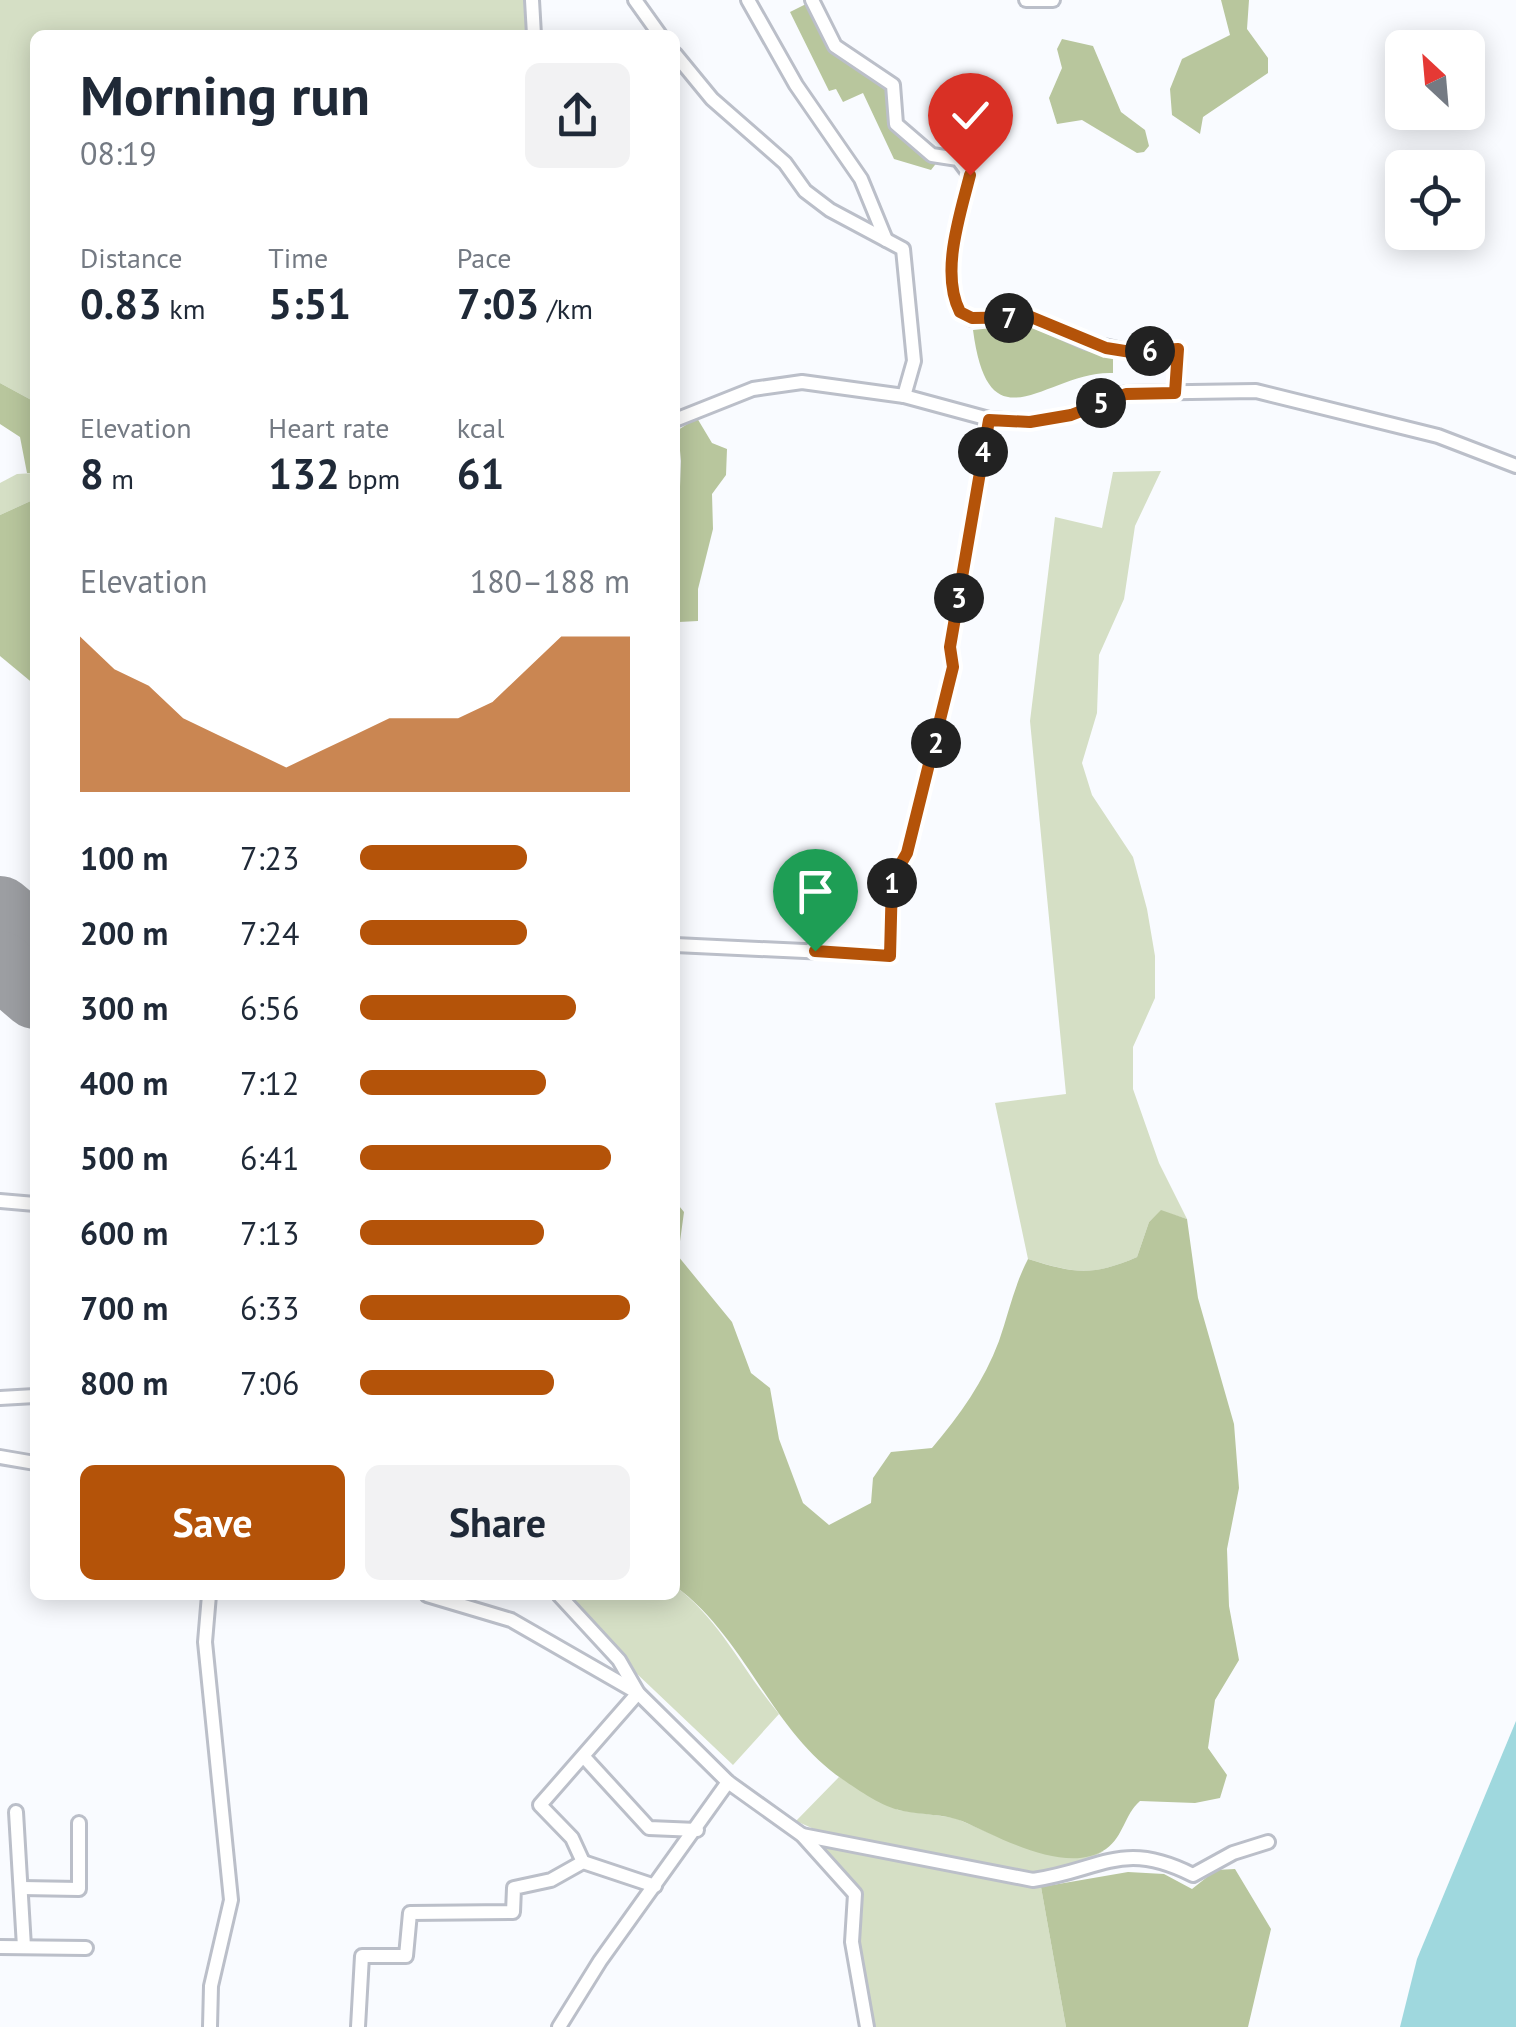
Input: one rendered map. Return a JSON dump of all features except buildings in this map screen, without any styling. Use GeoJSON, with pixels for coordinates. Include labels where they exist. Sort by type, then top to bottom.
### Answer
{"type":"FeatureCollection","features":[{"type":"Feature","properties":{"kind":"street"},"geometry":{"type":"LineString","coordinates":[[532,0],[534,30]]}},
{"type":"Feature","properties":{"kind":"street"},"geometry":{"type":"LineString","coordinates":[[635,0],[656,30]]}},
{"type":"Feature","properties":{"kind":"street"},"geometry":{"type":"LineString","coordinates":[[748,0],[796,86],[861,179],[886,240]]}},
{"type":"Feature","properties":{"kind":"street"},"geometry":{"type":"LineString","coordinates":[[812,0],[835,46],[893,85],[896,124],[932,155],[958,159],[970,175],[952,266],[952,288],[960,312],[972,318],[1031,317],[1106,348],[1131,352],[1178,349],[1175,393]]}},
{"type":"Feature","properties":{"kind":"street"},"geometry":{"type":"LineString","coordinates":[[1026,0],[1053,0]]}},
{"type":"Feature","properties":{"kind":"street"},"geometry":{"type":"LineString","coordinates":[[680,60],[712,99],[785,164],[805,190],[830,210],[903,249],[914,361],[904,396]]}},
{"type":"Feature","properties":{"kind":"street"},"geometry":{"type":"LineString","coordinates":[[680,418],[753,389],[802,382],[904,396],[989,420],[1030,422],[1071,415],[1126,394],[1256,391],[1438,436],[1516,466]]}},
{"type":"Feature","properties":{"kind":"street"},"geometry":{"type":"LineString","coordinates":[[680,945],[890,956],[892,879],[907,853],[953,667],[950,647],[989,420]]}},
{"type":"Feature","properties":{"kind":"street"},"geometry":{"type":"LineString","coordinates":[[0,1201],[30,1204]]}},
{"type":"Feature","properties":{"kind":"street"},"geometry":{"type":"LineString","coordinates":[[0,1398],[30,1396]]}},
{"type":"Feature","properties":{"kind":"street"},"geometry":{"type":"LineString","coordinates":[[0,1457],[30,1462]]}},
{"type":"Feature","properties":{"kind":"street"},"geometry":{"type":"LineString","coordinates":[[208,1600],[204,1642],[226,1819],[230,1900],[211,1986],[210,2027]]}},
{"type":"Feature","properties":{"kind":"street"},"geometry":{"type":"LineString","coordinates":[[444,1600],[510,1620],[638,1693],[728,1782],[802,1835],[855,1894],[852,1942],[867,2027]]}},
{"type":"Feature","properties":{"kind":"street"},"geometry":{"type":"LineString","coordinates":[[564,1600],[619,1660],[638,1693]]}},
{"type":"Feature","properties":{"kind":"street"},"geometry":{"type":"LineString","coordinates":[[638,1693],[540,1805],[572,1838],[583,1862],[656,1886]]}},
{"type":"Feature","properties":{"kind":"street"},"geometry":{"type":"LineString","coordinates":[[584,1757],[650,1828],[697,1830]]}},
{"type":"Feature","properties":{"kind":"street"},"geometry":{"type":"LineString","coordinates":[[560,2027],[600,1961],[728,1782]]}},
{"type":"Feature","properties":{"kind":"street"},"geometry":{"type":"LineString","coordinates":[[16,1812],[24,1948]]}},
{"type":"Feature","properties":{"kind":"street"},"geometry":{"type":"LineString","coordinates":[[22,1888],[80,1890],[79,1823]]}},
{"type":"Feature","properties":{"kind":"street"},"geometry":{"type":"LineString","coordinates":[[802,1835],[1033,1880],[1068,1875],[1100,1860],[1135,1856],[1161,1859],[1193,1875],[1233,1853],[1268,1842]]}},
{"type":"Feature","properties":{"kind":"street"},"geometry":{"type":"LineString","coordinates":[[358,2027],[362,1956],[406,1956],[410,1914],[513,1912],[514,1888],[551,1880],[583,1862]]}},
{"type":"Feature","properties":{"kind":"street"},"geometry":{"type":"LineString","coordinates":[[0,1947],[86,1948]]}},
{"type":"Feature","properties":{"kind":"green space"},"geometry":{"type":"Polygon","coordinates":[[[0,0],[528,0],[531,30],[30,30],[30,399],[0,383],[0,0]]]}},
{"type":"Feature","properties":{"kind":"green space"},"geometry":{"type":"Polygon","coordinates":[[[1221,0],[1249,0],[1247,29],[1268,58],[1268,73],[1203,117],[1200,134],[1172,115],[1170,89],[1182,59],[1230,35],[1221,0]]]}},
{"type":"Feature","properties":{"kind":"green space"},"geometry":{"type":"Polygon","coordinates":[[[810,2],[833,47],[889,86],[895,124],[914,146],[938,161],[931,170],[894,159],[863,93],[843,102],[836,89],[829,91],[790,12],[810,2]]]}},
{"type":"Feature","properties":{"kind":"green space"},"geometry":{"type":"Polygon","coordinates":[[[1062,39],[1093,46],[1121,112],[1145,130],[1149,146],[1144,152],[1137,153],[1082,120],[1057,124],[1049,98],[1062,68],[1057,49],[1062,39]]]}},
{"type":"Feature","properties":{"kind":"green space"},"geometry":{"type":"Polygon","coordinates":[[[1029,324],[1113,357],[1113,373],[1089,375],[1024,396],[1007,397],[992,388],[981,367],[973,330],[1029,324]]]}},
{"type":"Feature","properties":{"kind":"green space"},"geometry":{"type":"Polygon","coordinates":[[[0,383],[30,399],[30,473],[20,437],[0,424],[0,383]]]}},
{"type":"Feature","properties":{"kind":"green space"},"geometry":{"type":"Polygon","coordinates":[[[697,418],[712,443],[727,449],[726,475],[712,494],[713,529],[698,589],[698,621],[680,622],[681,461],[680,429],[697,418]]]}},
{"type":"Feature","properties":{"kind":"green space"},"geometry":{"type":"Polygon","coordinates":[[[1161,471],[1135,526],[1124,599],[1099,655],[1097,713],[1082,763],[1092,795],[1133,857],[1147,909],[1155,956],[1155,998],[1133,1047],[1133,1089],[1159,1163],[1187,1219],[1161,1211],[1149,1222],[1137,1257],[1107,1268],[1071,1270],[1028,1259],[995,1103],[1066,1094],[1030,721],[1055,517],[1102,528],[1113,472],[1161,471]]]}},
{"type":"Feature","properties":{"kind":"green space"},"geometry":{"type":"Polygon","coordinates":[[[30,473],[30,501],[0,515],[0,483],[17,474],[30,473]]]}},
{"type":"Feature","properties":{"kind":"green space"},"geometry":{"type":"Polygon","coordinates":[[[30,501],[30,681],[0,656],[0,515],[30,501]]]}},
{"type":"Feature","properties":{"kind":"green space"},"geometry":{"type":"Polygon","coordinates":[[[680,1207],[684,1212],[680,1241],[680,1207]]]}},
{"type":"Feature","properties":{"kind":"green space"},"geometry":{"type":"Polygon","coordinates":[[[1161,1210],[1187,1219],[1198,1298],[1234,1424],[1239,1488],[1227,1549],[1229,1606],[1239,1660],[1215,1700],[1208,1748],[1227,1775],[1220,1798],[1195,1803],[1140,1801],[1106,1849],[1072,1858],[1033,1851],[955,1819],[895,1809],[842,1779],[817,1758],[776,1710],[700,1607],[680,1590],[680,1258],[732,1322],[751,1373],[770,1388],[779,1439],[803,1503],[829,1525],[871,1503],[873,1478],[891,1452],[932,1448],[952,1423],[993,1356],[1028,1259],[1071,1270],[1107,1268],[1137,1257],[1149,1222],[1161,1210]]]}},
{"type":"Feature","properties":{"kind":"green space"},"geometry":{"type":"Polygon","coordinates":[[[680,1590],[719,1631],[779,1714],[733,1765],[635,1672],[571,1600],[680,1600],[680,1590]]]}},
{"type":"Feature","properties":{"kind":"green space"},"geometry":{"type":"Polygon","coordinates":[[[839,1777],[898,1810],[955,1818],[1001,1838],[1072,1857],[1104,1851],[1074,1867],[1029,1873],[823,1833],[796,1821],[839,1777]]]}},
{"type":"Feature","properties":{"kind":"green space"},"geometry":{"type":"Polygon","coordinates":[[[816,1844],[1041,1887],[1066,2027],[872,2027],[858,1939],[859,1892],[816,1844]]]}},
{"type":"Feature","properties":{"kind":"green space"},"geometry":{"type":"Polygon","coordinates":[[[1235,1869],[1271,1929],[1248,2027],[1066,2027],[1041,1887],[1128,1872],[1164,1874],[1192,1889],[1216,1870],[1235,1869]]]}},
{"type":"Feature","properties":{"kind":"water"},"geometry":{"type":"Polygon","coordinates":[[[1516,1721],[1516,2027],[1400,2027],[1417,1959],[1516,1721]]]}},
{"type":"Feature","properties":{"kind":"runway"},"geometry":{"type":"LineString","coordinates":[[0,910],[30,935]]}},
{"type":"Feature","properties":{"kind":"runway"},"geometry":{"type":"LineString","coordinates":[[0,965],[30,991]]}},
{"type":"Feature","properties":{"kind":"route"},"geometry":{"type":"LineString","coordinates":[[815,951],[890,956],[892,879],[907,853],[939,734],[953,667],[950,647],[989,420],[1030,422],[1071,415],[1126,394],[1175,393],[1178,349],[1131,352],[1106,348],[1031,317],[993,320],[972,318],[960,312],[954,301],[952,266],[970,175]]}}]}
